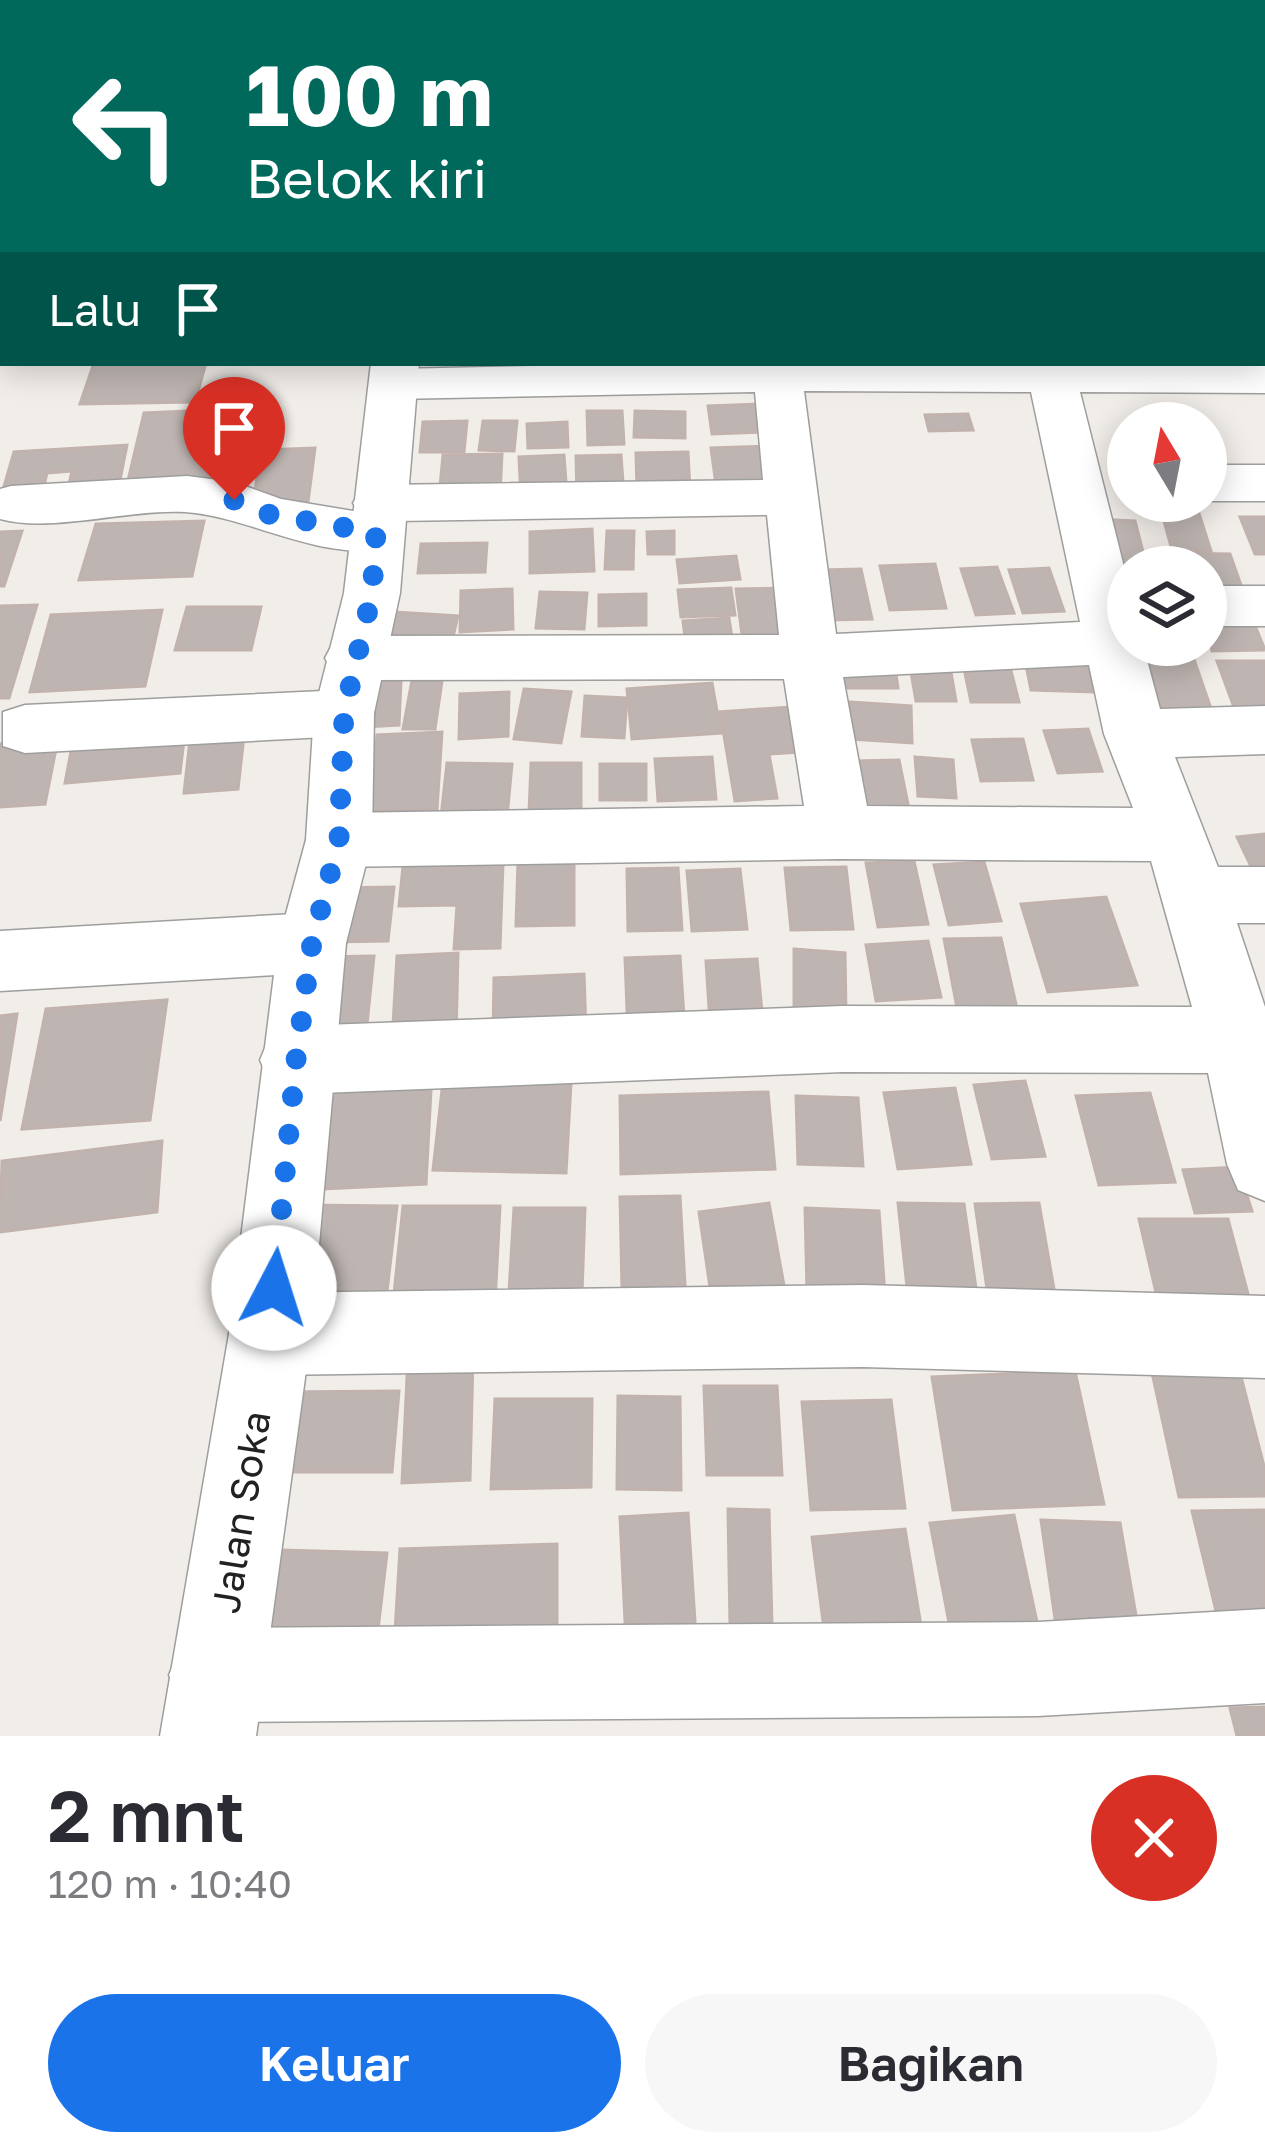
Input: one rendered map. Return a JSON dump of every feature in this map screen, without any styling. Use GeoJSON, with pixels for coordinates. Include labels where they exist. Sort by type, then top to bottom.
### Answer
{"type":"FeatureCollection","features":[{"type":"Feature","properties":{"kind":"street"},"geometry":{"type":"LineString","coordinates":[[777,369],[810,657],[840,832]]}},
{"type":"Feature","properties":{"kind":"street"},"geometry":{"type":"LineString","coordinates":[[1051,369],[1103,485],[1109,546]]}},
{"type":"Feature","properties":{"kind":"street"},"geometry":{"type":"LineString","coordinates":[[395,374],[1051,369],[1265,378]]}},
{"type":"Feature","properties":{"kind":"street","name":"Jalan Soka"},"geometry":{"type":"LineString","coordinates":[[212,1706],[270,1334],[312,943],[339,840],[349,686],[372,593],[395,374]]}},
{"type":"Feature","properties":{"kind":"street"},"geometry":{"type":"LineString","coordinates":[[1227,484],[1265,483]]}},
{"type":"Feature","properties":{"kind":"street"},"geometry":{"type":"LineString","coordinates":[[11,504],[187,494],[234,500],[307,523],[789,497]]}},
{"type":"Feature","properties":{"kind":"street"},"geometry":{"type":"LineString","coordinates":[[1227,606],[1265,606]]}},
{"type":"Feature","properties":{"kind":"street"},"geometry":{"type":"LineString","coordinates":[[25,728],[349,686],[810,657],[1107,619]]}},
{"type":"Feature","properties":{"kind":"street"},"geometry":{"type":"LineString","coordinates":[[1124,666],[1135,734],[1251,1041],[1265,1165]]}},
{"type":"Feature","properties":{"kind":"street"},"geometry":{"type":"LineString","coordinates":[[1135,734],[1265,730]]}},
{"type":"Feature","properties":{"kind":"street"},"geometry":{"type":"LineString","coordinates":[[339,840],[840,832],[1185,865],[1265,895]]}},
{"type":"Feature","properties":{"kind":"street"},"geometry":{"type":"LineString","coordinates":[[0,961],[312,943]]}},
{"type":"Feature","properties":{"kind":"street"},"geometry":{"type":"LineString","coordinates":[[296,1060],[842,1039],[1251,1041]]}},
{"type":"Feature","properties":{"kind":"street"},"geometry":{"type":"LineString","coordinates":[[270,1334],[863,1326],[1265,1336]]}},
{"type":"Feature","properties":{"kind":"street"},"geometry":{"type":"LineString","coordinates":[[212,1706],[1265,1656]]}},
{"type":"Feature","properties":{"kind":"building"},"geometry":{"type":"Polygon","coordinates":[[[93,366],[205,366],[195,402],[80,404],[93,366]]]}},
{"type":"Feature","properties":{"kind":"building"},"geometry":{"type":"Polygon","coordinates":[[[760,404],[765,432],[712,434],[708,406],[760,404]]]}},
{"type":"Feature","properties":{"kind":"building"},"geometry":{"type":"Polygon","coordinates":[[[258,408],[245,484],[126,489],[144,413],[258,408]]]}},
{"type":"Feature","properties":{"kind":"building"},"geometry":{"type":"Polygon","coordinates":[[[587,411],[622,411],[624,444],[588,445],[587,411]]]}},
{"type":"Feature","properties":{"kind":"building"},"geometry":{"type":"Polygon","coordinates":[[[635,411],[685,412],[685,438],[634,437],[635,411]]]}},
{"type":"Feature","properties":{"kind":"building"},"geometry":{"type":"Polygon","coordinates":[[[968,414],[973,430],[929,431],[925,415],[968,414]]]}},
{"type":"Feature","properties":{"kind":"building"},"geometry":{"type":"Polygon","coordinates":[[[467,421],[464,452],[420,452],[423,422],[467,421]]]}},
{"type":"Feature","properties":{"kind":"building"},"geometry":{"type":"Polygon","coordinates":[[[483,421],[517,421],[514,451],[479,450],[483,421]]]}},
{"type":"Feature","properties":{"kind":"building"},"geometry":{"type":"Polygon","coordinates":[[[567,422],[568,447],[528,448],[527,424],[567,422]]]}},
{"type":"Feature","properties":{"kind":"building"},"geometry":{"type":"Polygon","coordinates":[[[127,445],[118,490],[67,493],[72,471],[47,473],[42,494],[1,497],[14,452],[127,445]]]}},
{"type":"Feature","properties":{"kind":"building"},"geometry":{"type":"Polygon","coordinates":[[[769,446],[775,484],[716,485],[711,448],[769,446]]]}},
{"type":"Feature","properties":{"kind":"building"},"geometry":{"type":"Polygon","coordinates":[[[315,448],[308,502],[253,504],[261,450],[315,448]]]}},
{"type":"Feature","properties":{"kind":"building"},"geometry":{"type":"Polygon","coordinates":[[[688,452],[690,491],[637,491],[636,453],[688,452]]]}},
{"type":"Feature","properties":{"kind":"building"},"geometry":{"type":"Polygon","coordinates":[[[502,454],[500,495],[439,497],[443,455],[502,454]]]}},
{"type":"Feature","properties":{"kind":"building"},"geometry":{"type":"Polygon","coordinates":[[[564,455],[567,496],[521,499],[519,457],[564,455]]]}},
{"type":"Feature","properties":{"kind":"building"},"geometry":{"type":"Polygon","coordinates":[[[621,455],[624,496],[577,497],[576,456],[621,455]]]}},
{"type":"Feature","properties":{"kind":"building"},"geometry":{"type":"Polygon","coordinates":[[[1240,517],[1265,517],[1265,554],[1255,554],[1240,517]]]}},
{"type":"Feature","properties":{"kind":"building"},"geometry":{"type":"Polygon","coordinates":[[[1095,519],[1135,522],[1142,546],[1108,546],[1095,519]]]}},
{"type":"Feature","properties":{"kind":"building"},"geometry":{"type":"Polygon","coordinates":[[[204,521],[192,576],[79,580],[96,524],[204,521]]]}},
{"type":"Feature","properties":{"kind":"building"},"geometry":{"type":"Polygon","coordinates":[[[1164,522],[1202,522],[1209,546],[1171,546],[1164,522]]]}},
{"type":"Feature","properties":{"kind":"building"},"geometry":{"type":"Polygon","coordinates":[[[592,529],[594,571],[530,573],[530,532],[592,529]]]}},
{"type":"Feature","properties":{"kind":"building"},"geometry":{"type":"Polygon","coordinates":[[[22,531],[4,586],[0,586],[0,532],[22,531]]]}},
{"type":"Feature","properties":{"kind":"building"},"geometry":{"type":"Polygon","coordinates":[[[607,531],[634,531],[633,569],[605,569],[607,531]]]}},
{"type":"Feature","properties":{"kind":"building"},"geometry":{"type":"Polygon","coordinates":[[[674,531],[674,554],[648,554],[647,532],[674,531]]]}},
{"type":"Feature","properties":{"kind":"building"},"geometry":{"type":"Polygon","coordinates":[[[487,543],[485,572],[418,573],[421,544],[487,543]]]}},
{"type":"Feature","properties":{"kind":"building"},"geometry":{"type":"Polygon","coordinates":[[[1227,554],[1230,554],[1243,591],[1227,591],[1227,554]]]}},
{"type":"Feature","properties":{"kind":"building"},"geometry":{"type":"Polygon","coordinates":[[[736,556],[740,579],[680,583],[677,560],[736,556]]]}},
{"type":"Feature","properties":{"kind":"building"},"geometry":{"type":"Polygon","coordinates":[[[935,564],[946,608],[890,610],[880,566],[935,564]]]}},
{"type":"Feature","properties":{"kind":"building"},"geometry":{"type":"Polygon","coordinates":[[[997,567],[1014,613],[976,615],[961,569],[997,567]]]}},
{"type":"Feature","properties":{"kind":"building"},"geometry":{"type":"Polygon","coordinates":[[[1049,568],[1064,611],[1023,613],[1009,570],[1049,568]]]}},
{"type":"Feature","properties":{"kind":"building"},"geometry":{"type":"Polygon","coordinates":[[[861,569],[872,619],[829,620],[821,570],[861,569]]]}},
{"type":"Feature","properties":{"kind":"building"},"geometry":{"type":"Polygon","coordinates":[[[731,588],[735,615],[681,617],[678,590],[731,588]]]}},
{"type":"Feature","properties":{"kind":"building"},"geometry":{"type":"Polygon","coordinates":[[[790,588],[800,647],[744,650],[736,589],[790,588]]]}},
{"type":"Feature","properties":{"kind":"building"},"geometry":{"type":"Polygon","coordinates":[[[512,589],[513,629],[460,632],[461,591],[512,589]]]}},
{"type":"Feature","properties":{"kind":"building"},"geometry":{"type":"Polygon","coordinates":[[[540,592],[587,593],[584,629],[536,628],[540,592]]]}},
{"type":"Feature","properties":{"kind":"building"},"geometry":{"type":"Polygon","coordinates":[[[646,594],[646,625],[599,626],[599,595],[646,594]]]}},
{"type":"Feature","properties":{"kind":"building"},"geometry":{"type":"Polygon","coordinates":[[[37,605],[9,698],[0,698],[0,606],[37,605]]]}},
{"type":"Feature","properties":{"kind":"building"},"geometry":{"type":"Polygon","coordinates":[[[187,607],[261,607],[251,650],[175,650],[187,607]]]}},
{"type":"Feature","properties":{"kind":"building"},"geometry":{"type":"Polygon","coordinates":[[[162,610],[145,686],[30,692],[51,615],[162,610]]]}},
{"type":"Feature","properties":{"kind":"building"},"geometry":{"type":"Polygon","coordinates":[[[1249,611],[1265,650],[1227,651],[1227,612],[1249,611]]]}},
{"type":"Feature","properties":{"kind":"building"},"geometry":{"type":"Polygon","coordinates":[[[394,612],[458,616],[451,645],[387,641],[394,612]]]}},
{"type":"Feature","properties":{"kind":"building"},"geometry":{"type":"Polygon","coordinates":[[[729,618],[734,651],[687,654],[683,621],[729,618]]]}},
{"type":"Feature","properties":{"kind":"building"},"geometry":{"type":"Polygon","coordinates":[[[1023,650],[1085,652],[1094,692],[1031,690],[1023,650]]]}},
{"type":"Feature","properties":{"kind":"building"},"geometry":{"type":"Polygon","coordinates":[[[836,659],[894,660],[898,688],[839,688],[836,659]]]}},
{"type":"Feature","properties":{"kind":"building"},"geometry":{"type":"Polygon","coordinates":[[[962,659],[1008,659],[1019,702],[971,702],[962,659]]]}},
{"type":"Feature","properties":{"kind":"building"},"geometry":{"type":"Polygon","coordinates":[[[909,661],[949,661],[956,701],[916,701],[909,661]]]}},
{"type":"Feature","properties":{"kind":"building"},"geometry":{"type":"Polygon","coordinates":[[[1227,661],[1265,661],[1265,710],[1235,710],[1219,666],[1227,666],[1227,661]]]}},
{"type":"Feature","properties":{"kind":"building"},"geometry":{"type":"Polygon","coordinates":[[[1149,666],[1196,666],[1216,723],[1167,723],[1149,666]]]}},
{"type":"Feature","properties":{"kind":"building"},"geometry":{"type":"Polygon","coordinates":[[[412,680],[442,681],[435,729],[403,729],[412,680]]]}},
{"type":"Feature","properties":{"kind":"building"},"geometry":{"type":"Polygon","coordinates":[[[401,681],[399,725],[347,728],[352,682],[401,681]]]}},
{"type":"Feature","properties":{"kind":"building"},"geometry":{"type":"Polygon","coordinates":[[[712,683],[721,733],[632,739],[627,689],[712,683]]]}},
{"type":"Feature","properties":{"kind":"building"},"geometry":{"type":"Polygon","coordinates":[[[524,689],[571,692],[561,743],[514,739],[524,689]]]}},
{"type":"Feature","properties":{"kind":"building"},"geometry":{"type":"Polygon","coordinates":[[[509,692],[508,736],[459,739],[460,694],[509,692]]]}},
{"type":"Feature","properties":{"kind":"building"},"geometry":{"type":"Polygon","coordinates":[[[585,696],[627,698],[624,738],[582,736],[585,696]]]}},
{"type":"Feature","properties":{"kind":"building"},"geometry":{"type":"Polygon","coordinates":[[[850,702],[911,706],[912,743],[851,739],[850,702]]]}},
{"type":"Feature","properties":{"kind":"building"},"geometry":{"type":"Polygon","coordinates":[[[790,707],[799,752],[769,754],[777,798],[735,801],[720,712],[790,707]]]}},
{"type":"Feature","properties":{"kind":"building"},"geometry":{"type":"Polygon","coordinates":[[[245,727],[238,789],[184,793],[191,731],[245,727]]]}},
{"type":"Feature","properties":{"kind":"building"},"geometry":{"type":"Polygon","coordinates":[[[1088,729],[1102,771],[1058,773],[1044,731],[1088,729]]]}},
{"type":"Feature","properties":{"kind":"building"},"geometry":{"type":"Polygon","coordinates":[[[185,732],[180,773],[65,783],[73,741],[185,732]]]}},
{"type":"Feature","properties":{"kind":"building"},"geometry":{"type":"Polygon","coordinates":[[[442,732],[437,809],[370,811],[377,735],[442,732]]]}},
{"type":"Feature","properties":{"kind":"building"},"geometry":{"type":"Polygon","coordinates":[[[58,739],[45,804],[0,807],[0,744],[58,739]]]}},
{"type":"Feature","properties":{"kind":"building"},"geometry":{"type":"Polygon","coordinates":[[[1023,739],[1033,780],[981,781],[972,740],[1023,739]]]}},
{"type":"Feature","properties":{"kind":"building"},"geometry":{"type":"Polygon","coordinates":[[[712,757],[716,799],[658,801],[655,759],[712,757]]]}},
{"type":"Feature","properties":{"kind":"building"},"geometry":{"type":"Polygon","coordinates":[[[915,757],[953,760],[956,798],[918,796],[915,757]]]}},
{"type":"Feature","properties":{"kind":"building"},"geometry":{"type":"Polygon","coordinates":[[[899,760],[909,809],[862,811],[854,761],[899,760]]]}},
{"type":"Feature","properties":{"kind":"building"},"geometry":{"type":"Polygon","coordinates":[[[447,763],[512,764],[507,817],[441,817],[447,763]]]}},
{"type":"Feature","properties":{"kind":"building"},"geometry":{"type":"Polygon","coordinates":[[[531,763],[581,763],[581,813],[529,814],[531,763]]]}},
{"type":"Feature","properties":{"kind":"building"},"geometry":{"type":"Polygon","coordinates":[[[600,764],[646,764],[646,800],[600,800],[600,764]]]}},
{"type":"Feature","properties":{"kind":"building"},"geometry":{"type":"Polygon","coordinates":[[[1265,834],[1265,874],[1255,875],[1237,837],[1265,834]]]}},
{"type":"Feature","properties":{"kind":"building"},"geometry":{"type":"Polygon","coordinates":[[[574,859],[574,925],[516,926],[518,861],[574,859]]]}},
{"type":"Feature","properties":{"kind":"building"},"geometry":{"type":"Polygon","coordinates":[[[914,861],[928,924],[878,927],[866,863],[914,861]]]}},
{"type":"Feature","properties":{"kind":"building"},"geometry":{"type":"Polygon","coordinates":[[[984,862],[1001,921],[949,925],[934,865],[984,862]]]}},
{"type":"Feature","properties":{"kind":"building"},"geometry":{"type":"Polygon","coordinates":[[[503,863],[500,948],[454,949],[457,905],[399,906],[403,866],[503,863]]]}},
{"type":"Feature","properties":{"kind":"building"},"geometry":{"type":"Polygon","coordinates":[[[846,867],[853,929],[791,930],[785,868],[846,867]]]}},
{"type":"Feature","properties":{"kind":"building"},"geometry":{"type":"Polygon","coordinates":[[[678,868],[682,930],[628,931],[627,869],[678,868]]]}},
{"type":"Feature","properties":{"kind":"building"},"geometry":{"type":"Polygon","coordinates":[[[740,869],[747,929],[692,931],[687,871],[740,869]]]}},
{"type":"Feature","properties":{"kind":"building"},"geometry":{"type":"Polygon","coordinates":[[[394,887],[388,941],[329,942],[336,888],[394,887]]]}},
{"type":"Feature","properties":{"kind":"building"},"geometry":{"type":"Polygon","coordinates":[[[1106,897],[1137,985],[1048,992],[1021,904],[1106,897]]]}},
{"type":"Feature","properties":{"kind":"building"},"geometry":{"type":"Polygon","coordinates":[[[1001,938],[1020,1022],[960,1024],[944,939],[1001,938]]]}},
{"type":"Feature","properties":{"kind":"building"},"geometry":{"type":"Polygon","coordinates":[[[928,941],[941,997],[876,1001],[866,945],[928,941]]]}},
{"type":"Feature","properties":{"kind":"building"},"geometry":{"type":"Polygon","coordinates":[[[794,949],[845,953],[846,1015],[794,1012],[794,949]]]}},
{"type":"Feature","properties":{"kind":"building"},"geometry":{"type":"Polygon","coordinates":[[[458,953],[456,1038],[392,1042],[397,956],[458,953]]]}},
{"type":"Feature","properties":{"kind":"building"},"geometry":{"type":"Polygon","coordinates":[[[374,956],[365,1044],[301,1045],[313,957],[374,956]]]}},
{"type":"Feature","properties":{"kind":"building"},"geometry":{"type":"Polygon","coordinates":[[[680,956],[685,1032],[628,1035],[625,958],[680,956]]]}},
{"type":"Feature","properties":{"kind":"building"},"geometry":{"type":"Polygon","coordinates":[[[757,959],[763,1023],[710,1023],[706,961],[757,959]]]}},
{"type":"Feature","properties":{"kind":"building"},"geometry":{"type":"Polygon","coordinates":[[[584,974],[586,1032],[493,1036],[494,978],[584,974]]]}},
{"type":"Feature","properties":{"kind":"building"},"geometry":{"type":"Polygon","coordinates":[[[167,1000],[150,1120],[22,1129],[46,1009],[167,1000]]]}},
{"type":"Feature","properties":{"kind":"building"},"geometry":{"type":"Polygon","coordinates":[[[17,1014],[0,1121],[0,1016],[17,1014]]]}},
{"type":"Feature","properties":{"kind":"building"},"geometry":{"type":"Polygon","coordinates":[[[432,1071],[426,1184],[302,1190],[315,1076],[432,1071]]]}},
{"type":"Feature","properties":{"kind":"building"},"geometry":{"type":"Polygon","coordinates":[[[443,1081],[571,1083],[566,1173],[433,1170],[443,1081]]]}},
{"type":"Feature","properties":{"kind":"building"},"geometry":{"type":"Polygon","coordinates":[[[1025,1081],[1045,1156],[992,1159],[974,1085],[1025,1081]]]}},
{"type":"Feature","properties":{"kind":"building"},"geometry":{"type":"Polygon","coordinates":[[[955,1088],[971,1164],[898,1169],[884,1093],[955,1088]]]}},
{"type":"Feature","properties":{"kind":"building"},"geometry":{"type":"Polygon","coordinates":[[[768,1092],[775,1169],[621,1174],[620,1096],[768,1092]]]}},
{"type":"Feature","properties":{"kind":"building"},"geometry":{"type":"Polygon","coordinates":[[[1150,1093],[1175,1182],[1099,1185],[1076,1096],[1150,1093]]]}},
{"type":"Feature","properties":{"kind":"building"},"geometry":{"type":"Polygon","coordinates":[[[796,1096],[858,1098],[863,1166],[798,1164],[796,1096]]]}},
{"type":"Feature","properties":{"kind":"building"},"geometry":{"type":"Polygon","coordinates":[[[162,1141],[157,1212],[0,1232],[2,1161],[162,1141]]]}},
{"type":"Feature","properties":{"kind":"building"},"geometry":{"type":"Polygon","coordinates":[[[1238,1167],[1252,1211],[1195,1213],[1183,1170],[1238,1167]]]}},
{"type":"Feature","properties":{"kind":"building"},"geometry":{"type":"Polygon","coordinates":[[[680,1196],[685,1285],[622,1288],[620,1197],[680,1196]]]}},
{"type":"Feature","properties":{"kind":"building"},"geometry":{"type":"Polygon","coordinates":[[[769,1203],[785,1291],[712,1301],[699,1212],[769,1203]]]}},
{"type":"Feature","properties":{"kind":"building"},"geometry":{"type":"Polygon","coordinates":[[[898,1203],[964,1204],[976,1288],[907,1287],[898,1203]]]}},
{"type":"Feature","properties":{"kind":"building"},"geometry":{"type":"Polygon","coordinates":[[[1039,1203],[1054,1289],[987,1289],[975,1204],[1039,1203]]]}},
{"type":"Feature","properties":{"kind":"building"},"geometry":{"type":"Polygon","coordinates":[[[300,1205],[397,1206],[386,1300],[284,1299],[300,1205]]]}},
{"type":"Feature","properties":{"kind":"building"},"geometry":{"type":"Polygon","coordinates":[[[403,1206],[500,1206],[495,1303],[393,1304],[403,1206]]]}},
{"type":"Feature","properties":{"kind":"building"},"geometry":{"type":"Polygon","coordinates":[[[514,1208],[585,1208],[582,1293],[509,1292],[514,1208]]]}},
{"type":"Feature","properties":{"kind":"building"},"geometry":{"type":"Polygon","coordinates":[[[805,1208],[879,1211],[885,1296],[807,1292],[805,1208]]]}},
{"type":"Feature","properties":{"kind":"building"},"geometry":{"type":"Polygon","coordinates":[[[1139,1219],[1228,1219],[1256,1324],[1163,1323],[1139,1219]]]}},
{"type":"Feature","properties":{"kind":"building"},"geometry":{"type":"Polygon","coordinates":[[[1235,1353],[1265,1470],[1265,1496],[1179,1497],[1148,1354],[1235,1353]]]}},
{"type":"Feature","properties":{"kind":"building"},"geometry":{"type":"Polygon","coordinates":[[[473,1354],[470,1480],[402,1483],[408,1356],[473,1354]]]}},
{"type":"Feature","properties":{"kind":"building"},"geometry":{"type":"Polygon","coordinates":[[[1075,1371],[1104,1504],[953,1510],[932,1377],[1075,1371]]]}},
{"type":"Feature","properties":{"kind":"building"},"geometry":{"type":"Polygon","coordinates":[[[704,1386],[777,1386],[782,1475],[707,1475],[704,1386]]]}},
{"type":"Feature","properties":{"kind":"building"},"geometry":{"type":"Polygon","coordinates":[[[399,1391],[392,1472],[269,1472],[281,1392],[399,1391]]]}},
{"type":"Feature","properties":{"kind":"building"},"geometry":{"type":"Polygon","coordinates":[[[618,1396],[680,1397],[681,1490],[617,1489],[618,1396]]]}},
{"type":"Feature","properties":{"kind":"building"},"geometry":{"type":"Polygon","coordinates":[[[495,1399],[592,1399],[591,1487],[491,1489],[495,1399]]]}},
{"type":"Feature","properties":{"kind":"building"},"geometry":{"type":"Polygon","coordinates":[[[891,1400],[905,1508],[811,1510],[802,1402],[891,1400]]]}},
{"type":"Feature","properties":{"kind":"building"},"geometry":{"type":"Polygon","coordinates":[[[728,1509],[769,1510],[772,1626],[730,1625],[728,1509]]]}},
{"type":"Feature","properties":{"kind":"building"},"geometry":{"type":"Polygon","coordinates":[[[1264,1510],[1265,1611],[1216,1611],[1192,1511],[1264,1510]]]}},
{"type":"Feature","properties":{"kind":"building"},"geometry":{"type":"Polygon","coordinates":[[[688,1513],[696,1637],[626,1642],[620,1517],[688,1513]]]}},
{"type":"Feature","properties":{"kind":"building"},"geometry":{"type":"Polygon","coordinates":[[[1014,1515],[1043,1650],[956,1659],[930,1523],[1014,1515]]]}},
{"type":"Feature","properties":{"kind":"building"},"geometry":{"type":"Polygon","coordinates":[[[1041,1520],[1120,1523],[1142,1650],[1059,1647],[1041,1520]]]}},
{"type":"Feature","properties":{"kind":"building"},"geometry":{"type":"Polygon","coordinates":[[[905,1529],[925,1650],[828,1659],[812,1537],[905,1529]]]}},
{"type":"Feature","properties":{"kind":"building"},"geometry":{"type":"Polygon","coordinates":[[[557,1544],[557,1643],[394,1648],[400,1549],[557,1544]]]}},
{"type":"Feature","properties":{"kind":"building"},"geometry":{"type":"Polygon","coordinates":[[[280,1550],[387,1553],[376,1647],[264,1644],[280,1550]]]}},
{"type":"Feature","properties":{"kind":"building"},"geometry":{"type":"Polygon","coordinates":[[[1265,1707],[1265,1736],[1237,1736],[1230,1708],[1265,1707]]]}},
{"type":"Feature","properties":{"kind":"route"},"geometry":{"type":"LineString","coordinates":[[234,500],[268,514],[376,533],[372,593],[344,713],[339,840],[312,943],[296,1060],[274,1288]]}}]}
